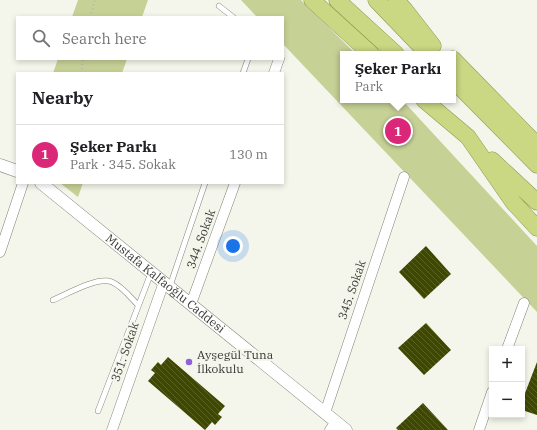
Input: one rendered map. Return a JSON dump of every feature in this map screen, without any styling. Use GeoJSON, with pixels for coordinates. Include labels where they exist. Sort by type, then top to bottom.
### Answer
{"type":"FeatureCollection","features":[{"type":"Feature","properties":{"kind":"highway"},"geometry":{"type":"LineString","coordinates":[[312,0],[368,51]]}},
{"type":"Feature","properties":{"kind":"highway"},"geometry":{"type":"LineString","coordinates":[[337,0],[393,51]]}},
{"type":"Feature","properties":{"kind":"highway"},"geometry":{"type":"LineString","coordinates":[[376,0],[425,51]]}},
{"type":"Feature","properties":{"kind":"highway"},"geometry":{"type":"LineString","coordinates":[[400,5],[437,51]]}},
{"type":"Feature","properties":{"kind":"highway"},"geometry":{"type":"LineString","coordinates":[[400,5],[445,51]]}},
{"type":"Feature","properties":{"kind":"highway"},"geometry":{"type":"LineString","coordinates":[[456,62],[537,145]]}},
{"type":"Feature","properties":{"kind":"highway"},"geometry":{"type":"LineString","coordinates":[[456,77],[478,106]]}},
{"type":"Feature","properties":{"kind":"highway"},"geometry":{"type":"LineString","coordinates":[[456,83],[537,165]]}},
{"type":"Feature","properties":{"kind":"highway"},"geometry":{"type":"LineString","coordinates":[[427,103],[468,138],[537,202]]}},
{"type":"Feature","properties":{"kind":"highway"},"geometry":{"type":"LineString","coordinates":[[439,103],[468,138],[513,202],[537,228]]}},
{"type":"Feature","properties":{"kind":"street"},"geometry":{"type":"LineString","coordinates":[[274,72],[279,60]]}},
{"type":"Feature","properties":{"kind":"street"},"geometry":{"type":"LineString","coordinates":[[0,165],[16,172]]}},
{"type":"Feature","properties":{"kind":"street","name":"345. Sokak"},"geometry":{"type":"LineString","coordinates":[[325,413],[404,177]]}},
{"type":"Feature","properties":{"kind":"street"},"geometry":{"type":"LineString","coordinates":[[0,252],[23,184]]}},
{"type":"Feature","properties":{"kind":"street","name":"Mustafa Kalfaoğlu Caddesi"},"geometry":{"type":"LineString","coordinates":[[42,184],[325,413],[333,426],[346,430]]}},
{"type":"Feature","properties":{"kind":"street","name":"344. Sokak"},"geometry":{"type":"LineString","coordinates":[[192,304],[235,184]]}},
{"type":"Feature","properties":{"kind":"street","name":"351. Sokak"},"geometry":{"type":"LineString","coordinates":[[112,430],[167,284]]}},
{"type":"Feature","properties":{"kind":"street"},"geometry":{"type":"LineString","coordinates":[[508,346],[524,302]]}},
{"type":"Feature","properties":{"kind":"street"},"geometry":{"type":"LineString","coordinates":[[479,430],[489,401]]}},
{"type":"Feature","properties":{"kind":"lane"},"geometry":{"type":"LineString","coordinates":[[219,6],[232,16]]}},
{"type":"Feature","properties":{"kind":"lane"},"geometry":{"type":"LineString","coordinates":[[243,72],[248,60]]}},
{"type":"Feature","properties":{"kind":"lane"},"geometry":{"type":"LineString","coordinates":[[167,284],[205,184]]}},
{"type":"Feature","properties":{"kind":"lane"},"geometry":{"type":"LineString","coordinates":[[98,411],[152,272]]}},
{"type":"Feature","properties":{"kind":"lane"},"geometry":{"type":"LineString","coordinates":[[53,300],[102,280],[112,281],[120,286],[138,305]]}},
{"type":"Feature","properties":{"kind":"path"},"geometry":{"type":"LineString","coordinates":[[90,16],[95,0]]}},
{"type":"Feature","properties":{"kind":"path"},"geometry":{"type":"LineString","coordinates":[[81,72],[83,60]]}},
{"type":"Feature","properties":{"kind":"green space"},"geometry":{"type":"Polygon","coordinates":[[[78,0],[148,0],[142,16],[72,16],[78,0]]]}},
{"type":"Feature","properties":{"kind":"green space"},"geometry":{"type":"Polygon","coordinates":[[[241,0],[301,0],[353,51],[340,51],[340,103],[405,103],[537,246],[537,312],[284,45],[284,16],[256,16],[241,0]]]}},
{"type":"Feature","properties":{"kind":"green space"},"geometry":{"type":"Polygon","coordinates":[[[58,60],[127,60],[122,72],[53,72],[58,60]]]}},
{"type":"Feature","properties":{"kind":"green space"},"geometry":{"type":"Polygon","coordinates":[[[61,184],[83,184],[78,197],[61,184]]]}},
{"type":"Feature","properties":{"kind":"building"},"geometry":{"type":"Polygon","coordinates":[[[426,246],[451,274],[424,299],[399,272],[426,246]]]}},
{"type":"Feature","properties":{"kind":"building"},"geometry":{"type":"Polygon","coordinates":[[[426,323],[451,350],[424,375],[398,348],[426,323]]]}},
{"type":"Feature","properties":{"kind":"building"},"geometry":{"type":"Polygon","coordinates":[[[168,357],[225,406],[218,414],[222,417],[215,425],[212,422],[205,430],[148,381],[155,373],[151,370],[158,362],[161,365],[168,357]]]}},
{"type":"Feature","properties":{"kind":"building"},"geometry":{"type":"Polygon","coordinates":[[[537,362],[537,415],[525,411],[525,393],[537,362]]]}},
{"type":"Feature","properties":{"kind":"building"},"geometry":{"type":"Polygon","coordinates":[[[423,403],[448,430],[398,430],[396,428],[423,403]]]}},
{"type":"Feature","properties":{"kind":"place","name":"Şeker Parkı"},"geometry":{"type":"Point","coordinates":[398,131]}},
{"type":"Feature","properties":{"kind":"place","name":"Ayşegül Tuna İlkokulu"},"geometry":{"type":"Point","coordinates":[189,362]}}]}
